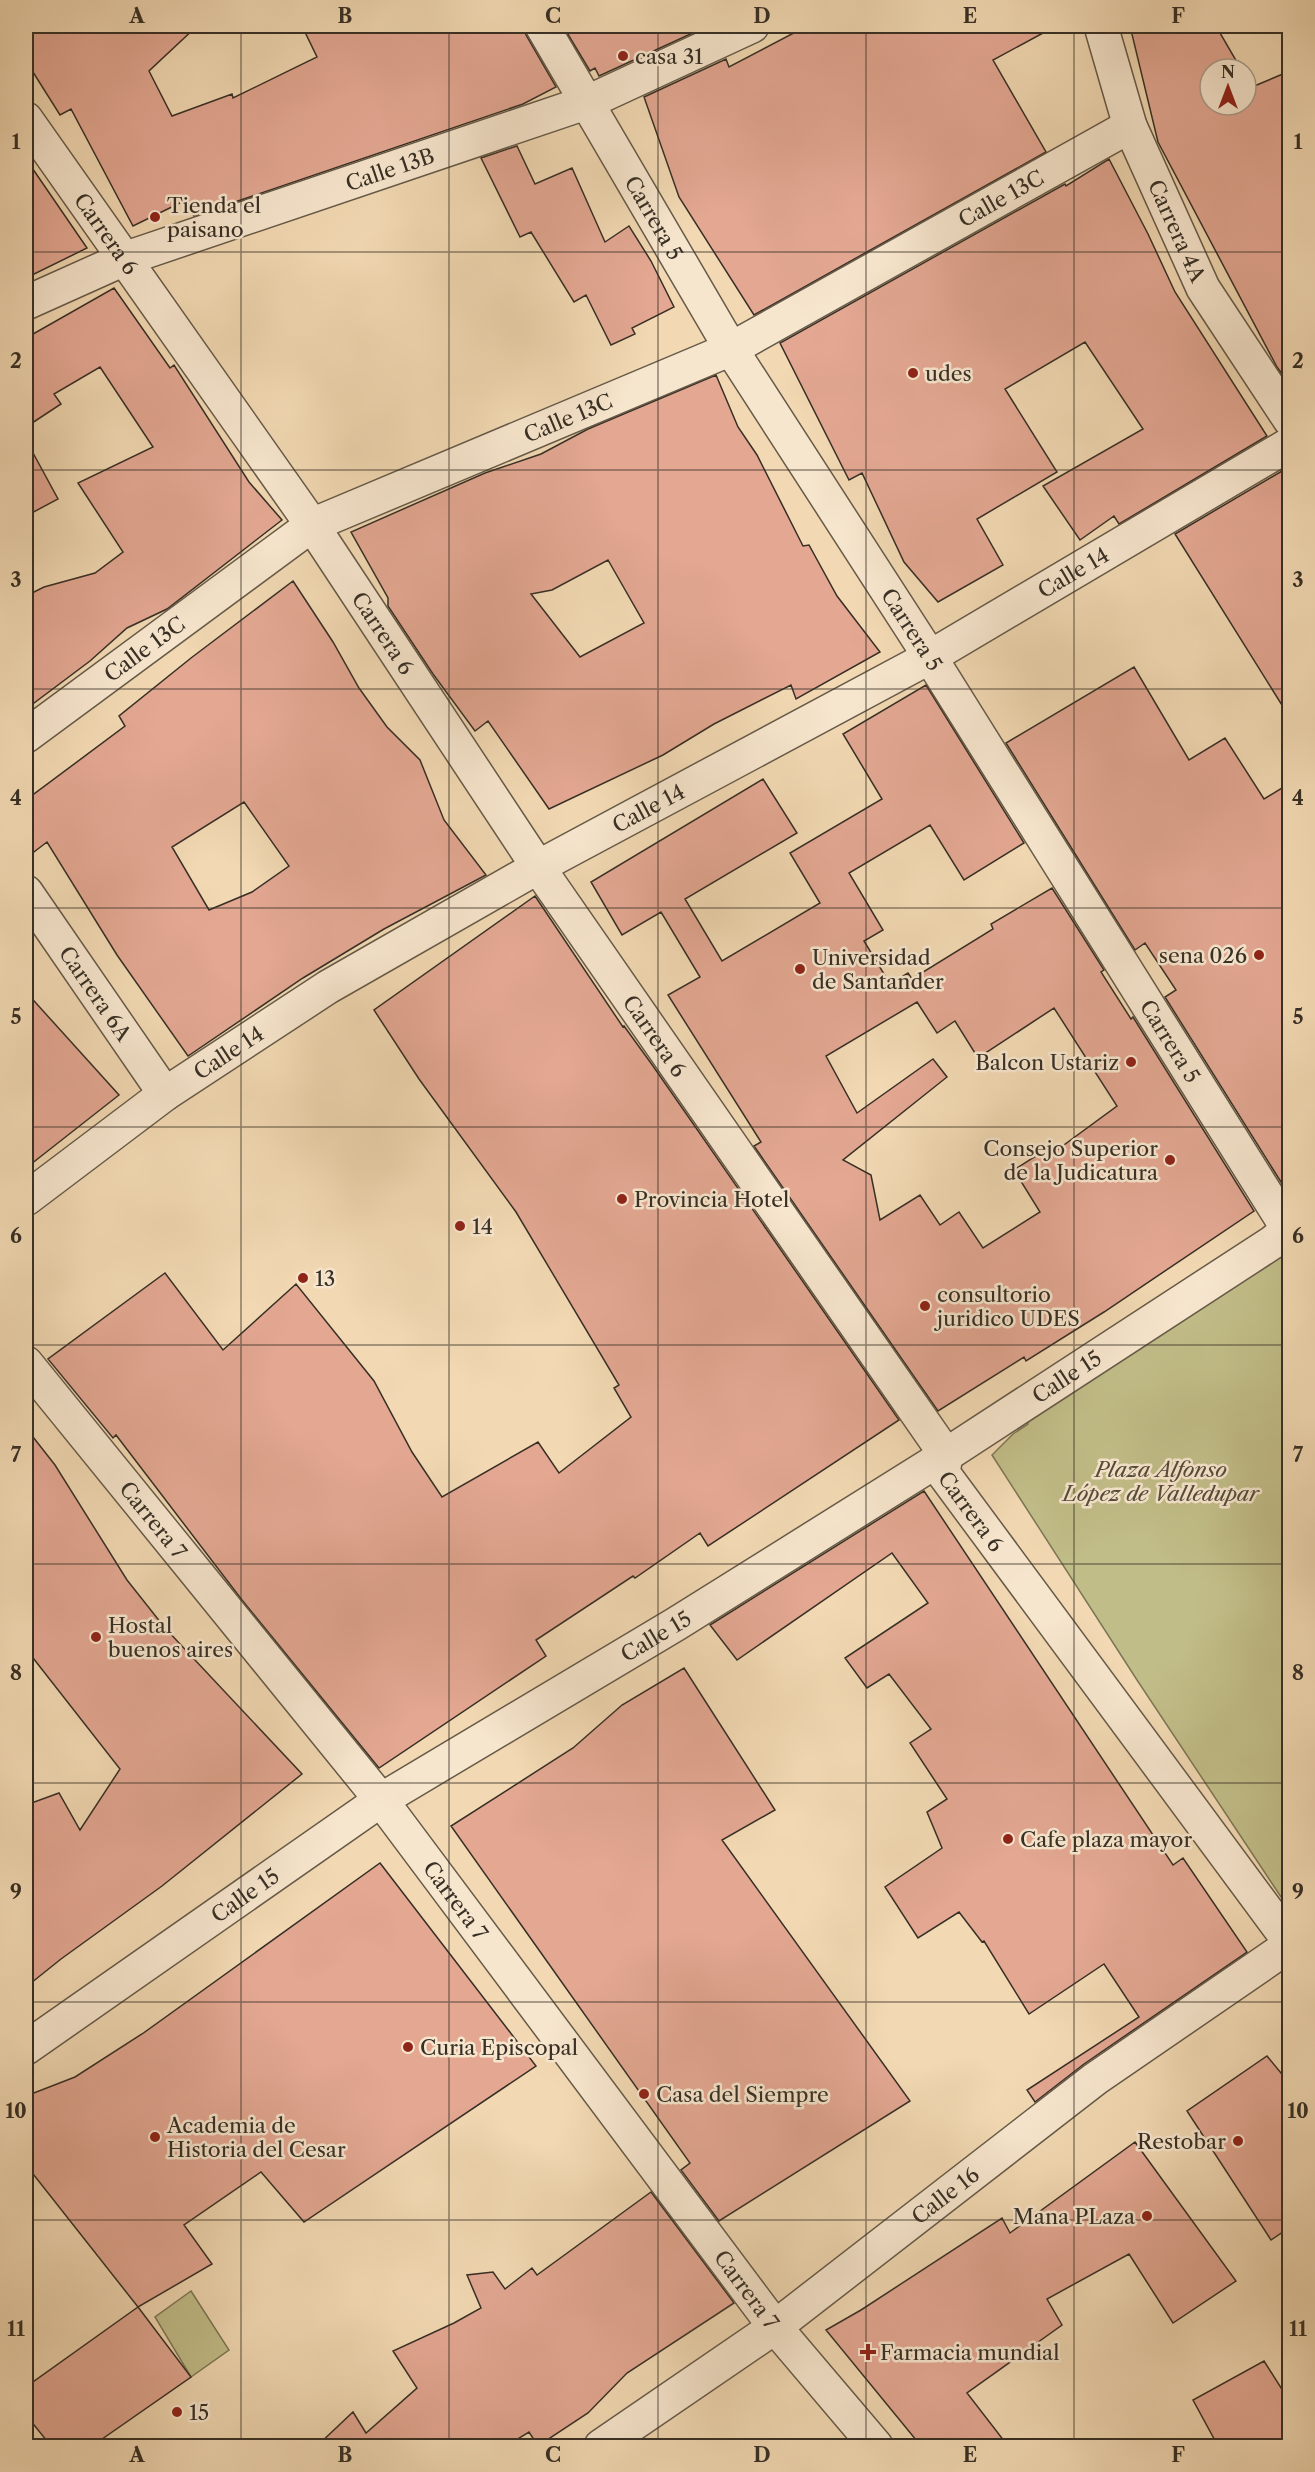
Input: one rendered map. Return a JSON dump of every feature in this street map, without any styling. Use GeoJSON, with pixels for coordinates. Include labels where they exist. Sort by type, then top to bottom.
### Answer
{"type":"FeatureCollection","features":[{"type":"Feature","properties":{"kind":"street","name":"Carrera 5"},"geometry":{"type":"LineString","coordinates":[[542,26],[731,349],[930,657],[1289,1228]]}},
{"type":"Feature","properties":{"kind":"street","name":"Calle 13B"},"geometry":{"type":"LineString","coordinates":[[26,303],[124,260],[588,102],[752,26]]}},
{"type":"Feature","properties":{"kind":"street","name":"Carrera 4A"},"geometry":{"type":"LineString","coordinates":[[1101,26],[1130,126],[1203,288],[1290,420]]}},
{"type":"Feature","properties":{"kind":"street","name":"Carrera 6"},"geometry":{"type":"LineString","coordinates":[[26,119],[312,525],[538,867],[946,1455],[943,1473],[1290,1944]]}},
{"type":"Feature","properties":{"kind":"street","name":"Calle 13C"},"geometry":{"type":"LineString","coordinates":[[26,736],[312,525],[731,349],[1130,126]]}},
{"type":"Feature","properties":{"kind":"street","name":"Calle 14"},"geometry":{"type":"LineString","coordinates":[[26,1199],[165,1094],[328,987],[538,867],[930,657],[1290,444]]}},
{"type":"Feature","properties":{"kind":"street","name":"Carrera 6A"},"geometry":{"type":"LineString","coordinates":[[26,892],[165,1094]]}},
{"type":"Feature","properties":{"kind":"street","name":"Calle 15"},"geometry":{"type":"LineString","coordinates":[[26,2048],[381,1800],[676,1624],[946,1455],[1273,1242],[1289,1228]]}},
{"type":"Feature","properties":{"kind":"street","name":"Carrera 7"},"geometry":{"type":"LineString","coordinates":[[26,1364],[381,1800],[775,2327],[876,2446]]}},
{"type":"Feature","properties":{"kind":"street","name":"Calle 16"},"geometry":{"type":"LineString","coordinates":[[601,2446],[775,2327],[1095,2079],[1290,1944]]}},
{"type":"Feature","properties":{"kind":"green space","name":"Plaza Alfonso López de Valledupar"},"geometry":{"type":"Polygon","coordinates":[[[1289,1251],[1289,1909],[1137,1680],[992,1455],[1013,1434],[1028,1424],[1029,1411],[1289,1251]]]}},
{"type":"Feature","properties":{"kind":"green space"},"geometry":{"type":"Polygon","coordinates":[[[191,2291],[229,2350],[191,2377],[155,2317],[191,2291]]]}},
{"type":"Feature","properties":{"kind":"building"},"geometry":{"type":"Polygon","coordinates":[[[26,26],[197,26],[149,71],[172,116],[232,94],[233,98],[317,57],[302,26],[523,26],[556,87],[523,104],[194,216],[186,200],[133,226],[71,109],[60,115],[26,61],[26,26]]]}},
{"type":"Feature","properties":{"kind":"building","name":"casa 31"},"geometry":{"type":"Polygon","coordinates":[[[563,26],[708,26],[599,76],[595,68],[590,71],[563,26]]]}},
{"type":"Feature","properties":{"kind":"building"},"geometry":{"type":"Polygon","coordinates":[[[807,26],[1056,26],[993,60],[1046,152],[754,315],[679,197],[644,97],[726,59],[729,67],[807,26]]]}},
{"type":"Feature","properties":{"kind":"building"},"geometry":{"type":"Polygon","coordinates":[[[1130,26],[1216,26],[1234,57],[1198,57],[1198,117],[1258,117],[1258,84],[1290,71],[1290,385],[1277,367],[1158,142],[1130,26]]]}},
{"type":"Feature","properties":{"kind":"building"},"geometry":{"type":"Polygon","coordinates":[[[517,146],[535,184],[572,168],[605,242],[629,226],[651,261],[674,307],[632,328],[635,334],[611,345],[586,295],[574,302],[531,232],[520,237],[481,158],[517,146]]]}},
{"type":"Feature","properties":{"kind":"building"},"geometry":{"type":"Polygon","coordinates":[[[26,159],[87,248],[26,278],[26,159]]]}},
{"type":"Feature","properties":{"kind":"building"},"geometry":{"type":"Polygon","coordinates":[[[1109,159],[1175,292],[1267,436],[1119,524],[1114,516],[1080,540],[1043,486],[1143,429],[1085,342],[1005,389],[1057,472],[977,519],[1003,565],[938,602],[904,562],[862,473],[849,480],[780,343],[1065,184],[1066,186],[1109,159]]]}},
{"type":"Feature","properties":{"kind":"building"},"geometry":{"type":"Polygon","coordinates":[[[114,288],[170,368],[174,365],[249,482],[282,520],[167,609],[127,628],[90,661],[26,709],[26,596],[44,587],[95,573],[123,552],[78,483],[153,447],[100,367],[54,394],[61,404],[26,427],[26,338],[114,288]]]}},
{"type":"Feature","properties":{"kind":"building"},"geometry":{"type":"Polygon","coordinates":[[[716,375],[738,427],[757,455],[803,546],[809,545],[837,596],[880,652],[796,699],[791,685],[714,724],[663,755],[549,809],[488,721],[475,731],[433,674],[388,606],[388,598],[351,532],[485,473],[541,454],[588,429],[716,375]],[[608,560],[552,590],[531,594],[580,657],[644,623],[608,560]]]}},
{"type":"Feature","properties":{"kind":"building"},"geometry":{"type":"Polygon","coordinates":[[[26,440],[58,499],[26,516],[26,440]]]}},
{"type":"Feature","properties":{"kind":"building"},"geometry":{"type":"Polygon","coordinates":[[[1287,468],[1290,472],[1290,718],[1175,534],[1287,468]]]}},
{"type":"Feature","properties":{"kind":"building"},"geometry":{"type":"Polygon","coordinates":[[[293,581],[333,642],[359,688],[387,727],[420,760],[444,820],[486,875],[384,929],[303,978],[188,1056],[117,955],[47,842],[26,858],[26,800],[125,726],[119,716],[293,581]],[[244,802],[172,847],[209,910],[252,892],[289,866],[244,802]]]}},
{"type":"Feature","properties":{"kind":"building"},"geometry":{"type":"Polygon","coordinates":[[[1134,667],[1189,760],[1225,738],[1264,799],[1290,783],[1290,1187],[1286,1190],[1165,997],[1176,990],[1145,943],[1135,950],[1006,743],[1134,667]]]}},
{"type":"Feature","properties":{"kind":"building"},"geometry":{"type":"Polygon","coordinates":[[[926,685],[1024,843],[964,880],[930,825],[849,873],[883,930],[864,941],[890,984],[908,973],[912,979],[993,929],[991,924],[1052,888],[1104,970],[1101,972],[1131,1019],[1133,1017],[1254,1211],[1104,1312],[1026,1361],[1024,1357],[938,1411],[754,1146],[761,1142],[668,995],[700,977],[661,912],[622,935],[591,882],[763,779],[797,833],[685,899],[722,961],[820,903],[790,853],[882,799],[843,734],[926,685]],[[917,1002],[826,1056],[857,1113],[933,1059],[947,1077],[843,1160],[871,1175],[880,1220],[920,1195],[940,1225],[959,1212],[983,1248],[1040,1212],[1014,1170],[1053,1145],[1057,1150],[1117,1106],[1054,1008],[978,1058],[955,1021],[937,1033],[917,1002]]]}},
{"type":"Feature","properties":{"kind":"building"},"geometry":{"type":"Polygon","coordinates":[[[535,896],[623,1027],[653,1066],[899,1420],[708,1546],[700,1533],[635,1578],[633,1576],[536,1640],[546,1656],[379,1768],[242,1600],[116,1435],[113,1438],[48,1359],[165,1273],[223,1350],[296,1284],[374,1381],[412,1452],[442,1497],[538,1442],[559,1473],[631,1417],[614,1388],[619,1385],[516,1212],[419,1079],[374,1010],[535,896]]]}},
{"type":"Feature","properties":{"kind":"building"},"geometry":{"type":"Polygon","coordinates":[[[26,992],[119,1095],[26,1168],[26,992]]]}},
{"type":"Feature","properties":{"kind":"building"},"geometry":{"type":"Polygon","coordinates":[[[26,1428],[55,1465],[127,1580],[165,1628],[302,1774],[162,1886],[26,1987],[26,1805],[59,1793],[80,1830],[120,1769],[26,1649],[26,1428]]]}},
{"type":"Feature","properties":{"kind":"building"},"geometry":{"type":"Polygon","coordinates":[[[924,1491],[1173,1865],[1183,1858],[1247,1952],[1084,2064],[1035,2102],[1027,2090],[1139,2017],[1104,1964],[1029,2014],[984,1941],[982,1942],[959,1912],[918,1938],[885,1887],[942,1848],[927,1812],[947,1799],[910,1743],[931,1729],[889,1674],[867,1688],[845,1658],[928,1603],[892,1553],[737,1660],[710,1625],[924,1491]]]}},
{"type":"Feature","properties":{"kind":"building"},"geometry":{"type":"Polygon","coordinates":[[[684,1668],[775,1810],[722,1840],[910,2101],[719,2221],[681,2170],[690,2163],[451,1826],[573,1748],[622,1705],[684,1668]]]}},
{"type":"Feature","properties":{"kind":"building"},"geometry":{"type":"Polygon","coordinates":[[[380,1863],[536,2066],[304,2222],[261,2172],[184,2225],[212,2264],[138,2307],[26,2165],[26,2096],[75,2077],[142,2034],[380,1863]]]}},
{"type":"Feature","properties":{"kind":"building","name":"Restobar"},"geometry":{"type":"Polygon","coordinates":[[[1267,2056],[1290,2084],[1290,2227],[1271,2240],[1187,2111],[1267,2056]]]}},
{"type":"Feature","properties":{"kind":"building"},"geometry":{"type":"Polygon","coordinates":[[[1135,2142],[1236,2281],[1173,2323],[1129,2254],[1047,2299],[1062,2325],[967,2393],[1008,2446],[921,2446],[826,2330],[861,2310],[1002,2218],[1010,2233],[1135,2142]]]}},
{"type":"Feature","properties":{"kind":"building"},"geometry":{"type":"Polygon","coordinates":[[[651,2192],[734,2303],[627,2373],[588,2413],[538,2446],[529,2432],[506,2446],[317,2446],[353,2412],[366,2433],[417,2388],[393,2351],[481,2308],[467,2275],[493,2272],[505,2289],[532,2268],[537,2275],[651,2192]]]}},
{"type":"Feature","properties":{"kind":"building"},"geometry":{"type":"Polygon","coordinates":[[[138,2307],[191,2377],[92,2446],[51,2446],[26,2415],[26,2387],[138,2307]]]}},
{"type":"Feature","properties":{"kind":"building"},"geometry":{"type":"Polygon","coordinates":[[[1264,2361],[1290,2402],[1290,2446],[1218,2446],[1193,2400],[1264,2361]]]}},
{"type":"Feature","properties":{"kind":"place","name":"casa 31"},"geometry":{"type":"Point","coordinates":[623,56]}},
{"type":"Feature","properties":{"kind":"place","name":"Tienda el paisano"},"geometry":{"type":"Point","coordinates":[155,217]}},
{"type":"Feature","properties":{"kind":"place","name":"udes"},"geometry":{"type":"Point","coordinates":[913,373]}},
{"type":"Feature","properties":{"kind":"place","name":"sena 026"},"geometry":{"type":"Point","coordinates":[1259,955]}},
{"type":"Feature","properties":{"kind":"place","name":"Universidad de Santander"},"geometry":{"type":"Point","coordinates":[800,969]}},
{"type":"Feature","properties":{"kind":"place","name":"Balcon Ustariz"},"geometry":{"type":"Point","coordinates":[1131,1062]}},
{"type":"Feature","properties":{"kind":"place","name":"Consejo Superior de la Judicatura"},"geometry":{"type":"Point","coordinates":[1170,1160]}},
{"type":"Feature","properties":{"kind":"place","name":"Provincia Hotel"},"geometry":{"type":"Point","coordinates":[622,1199]}},
{"type":"Feature","properties":{"kind":"place","name":"14"},"geometry":{"type":"Point","coordinates":[460,1226]}},
{"type":"Feature","properties":{"kind":"place","name":"13"},"geometry":{"type":"Point","coordinates":[303,1278]}},
{"type":"Feature","properties":{"kind":"place","name":"consultorio juridico UDES"},"geometry":{"type":"Point","coordinates":[925,1306]}},
{"type":"Feature","properties":{"kind":"place","name":"Hostal buenos aires"},"geometry":{"type":"Point","coordinates":[96,1637]}},
{"type":"Feature","properties":{"kind":"place","name":"Cafe plaza mayor"},"geometry":{"type":"Point","coordinates":[1008,1839]}},
{"type":"Feature","properties":{"kind":"place","name":"Curia Episcopal"},"geometry":{"type":"Point","coordinates":[408,2047]}},
{"type":"Feature","properties":{"kind":"place","name":"Casa del Siempre"},"geometry":{"type":"Point","coordinates":[644,2094]}},
{"type":"Feature","properties":{"kind":"place","name":"Academia de Historia del Cesar"},"geometry":{"type":"Point","coordinates":[155,2137]}},
{"type":"Feature","properties":{"kind":"place","name":"Restobar"},"geometry":{"type":"Point","coordinates":[1238,2141]}},
{"type":"Feature","properties":{"kind":"place","name":"Mana PLaza"},"geometry":{"type":"Point","coordinates":[1147,2216]}},
{"type":"Feature","properties":{"kind":"place","name":"Farmacia mundial"},"geometry":{"type":"Point","coordinates":[868,2352]}},
{"type":"Feature","properties":{"kind":"place","name":"15"},"geometry":{"type":"Point","coordinates":[177,2412]}}]}
